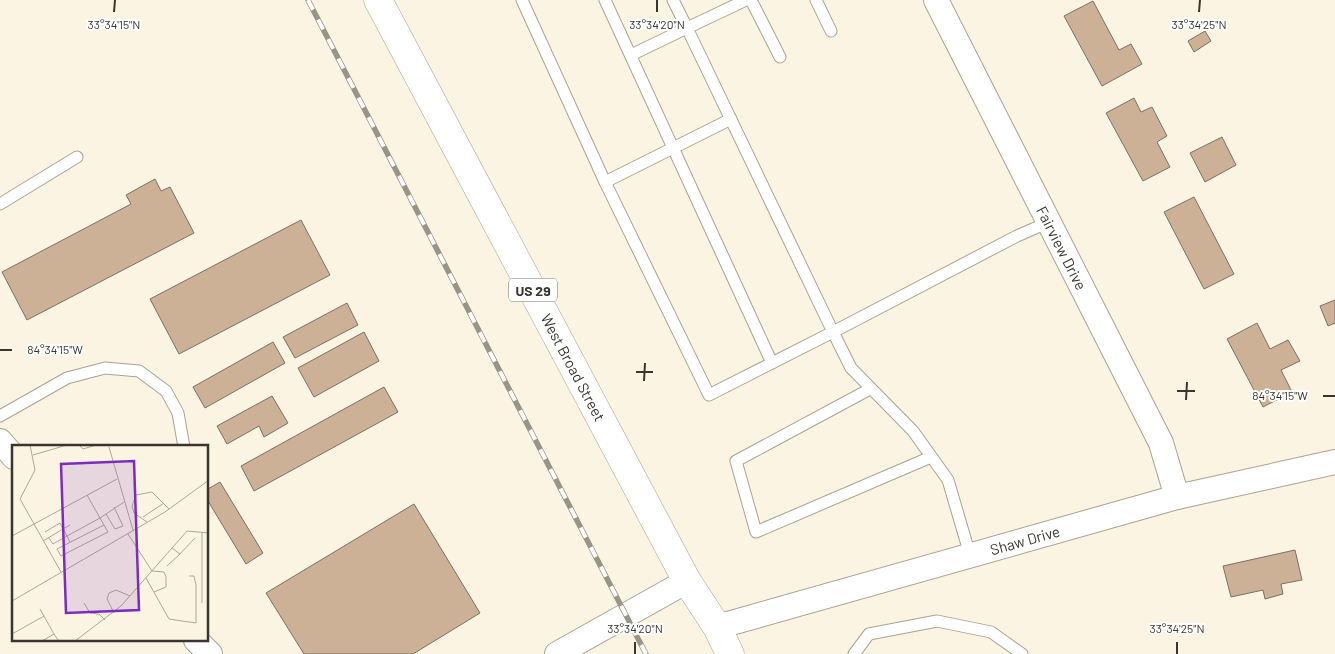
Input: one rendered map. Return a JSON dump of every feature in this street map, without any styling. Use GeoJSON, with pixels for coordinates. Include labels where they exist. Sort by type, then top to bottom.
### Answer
{"type":"FeatureCollection","features":[{"type":"Feature","properties":{"kind":"main road","name":"West Broad Street"},"geometry":{"type":"LineString","coordinates":[[378,0],[687,581],[717,627],[730,654]]}},
{"type":"Feature","properties":{"kind":"street","name":"Fairview Drive"},"geometry":{"type":"LineString","coordinates":[[936,0],[1160,443],[1177,498]]}},
{"type":"Feature","properties":{"kind":"street"},"geometry":{"type":"LineString","coordinates":[[0,441],[12,455]]}},
{"type":"Feature","properties":{"kind":"street","name":"Shaw Drive"},"geometry":{"type":"LineString","coordinates":[[717,627],[1177,498],[1335,462]]}},
{"type":"Feature","properties":{"kind":"street"},"geometry":{"type":"LineString","coordinates":[[557,654],[687,581]]}},
{"type":"Feature","properties":{"kind":"street"},"geometry":{"type":"LineString","coordinates":[[198,642],[210,654]]}},
{"type":"Feature","properties":{"kind":"lane"},"geometry":{"type":"LineString","coordinates":[[522,0],[605,182],[709,396],[1017,236],[1049,222]]}},
{"type":"Feature","properties":{"kind":"lane"},"geometry":{"type":"LineString","coordinates":[[605,0],[772,363]]}},
{"type":"Feature","properties":{"kind":"lane"},"geometry":{"type":"LineString","coordinates":[[673,0],[851,368],[913,431],[948,480],[970,555]]}},
{"type":"Feature","properties":{"kind":"lane"},"geometry":{"type":"LineString","coordinates":[[631,55],[746,0]]}},
{"type":"Feature","properties":{"kind":"lane"},"geometry":{"type":"LineString","coordinates":[[751,0],[780,57]]}},
{"type":"Feature","properties":{"kind":"lane"},"geometry":{"type":"LineString","coordinates":[[816,0],[831,31]]}},
{"type":"Feature","properties":{"kind":"lane"},"geometry":{"type":"LineString","coordinates":[[605,182],[731,119]]}},
{"type":"Feature","properties":{"kind":"lane"},"geometry":{"type":"LineString","coordinates":[[0,204],[77,157]]}},
{"type":"Feature","properties":{"kind":"lane"},"geometry":{"type":"LineString","coordinates":[[0,416],[67,378],[105,368],[139,371],[166,391],[178,413],[184,445]]}},
{"type":"Feature","properties":{"kind":"lane"},"geometry":{"type":"LineString","coordinates":[[870,389],[736,462],[756,532],[931,456]]}},
{"type":"Feature","properties":{"kind":"lane"},"geometry":{"type":"LineString","coordinates":[[854,654],[870,634],[937,621],[991,632],[1022,654]]}},
{"type":"Feature","properties":{"kind":"building"},"geometry":{"type":"Polygon","coordinates":[[[1093,1],[1119,50],[1131,44],[1142,64],[1102,86],[1064,16],[1093,1]]]}},
{"type":"Feature","properties":{"kind":"building"},"geometry":{"type":"Polygon","coordinates":[[[1205,31],[1211,41],[1194,52],[1188,41],[1205,31]]]}},
{"type":"Feature","properties":{"kind":"building"},"geometry":{"type":"Polygon","coordinates":[[[1134,98],[1141,112],[1152,107],[1167,136],[1157,142],[1170,167],[1143,181],[1106,113],[1134,98]]]}},
{"type":"Feature","properties":{"kind":"building"},"geometry":{"type":"Polygon","coordinates":[[[1222,137],[1236,165],[1205,182],[1190,153],[1222,137]]]}},
{"type":"Feature","properties":{"kind":"building"},"geometry":{"type":"Polygon","coordinates":[[[155,179],[161,191],[170,187],[194,233],[27,320],[2,272],[131,204],[126,195],[155,179]]]}},
{"type":"Feature","properties":{"kind":"building"},"geometry":{"type":"Polygon","coordinates":[[[1194,197],[1234,274],[1204,289],[1164,212],[1194,197]]]}},
{"type":"Feature","properties":{"kind":"building"},"geometry":{"type":"Polygon","coordinates":[[[301,220],[330,275],[179,354],[150,299],[301,220]]]}},
{"type":"Feature","properties":{"kind":"building"},"geometry":{"type":"Polygon","coordinates":[[[1335,300],[1335,323],[1328,326],[1320,306],[1335,300]]]}},
{"type":"Feature","properties":{"kind":"building"},"geometry":{"type":"Polygon","coordinates":[[[347,303],[358,325],[295,358],[283,337],[347,303]]]}},
{"type":"Feature","properties":{"kind":"building"},"geometry":{"type":"Polygon","coordinates":[[[1257,323],[1270,349],[1288,340],[1300,361],[1281,370],[1292,392],[1263,407],[1227,339],[1257,323]]]}},
{"type":"Feature","properties":{"kind":"building"},"geometry":{"type":"Polygon","coordinates":[[[364,332],[379,361],[314,397],[298,368],[364,332]]]}},
{"type":"Feature","properties":{"kind":"building"},"geometry":{"type":"Polygon","coordinates":[[[273,342],[285,363],[205,408],[193,387],[273,342]]]}},
{"type":"Feature","properties":{"kind":"building"},"geometry":{"type":"Polygon","coordinates":[[[384,387],[398,412],[254,491],[241,466],[384,387]]]}},
{"type":"Feature","properties":{"kind":"building"},"geometry":{"type":"Polygon","coordinates":[[[272,396],[288,423],[264,437],[259,426],[227,444],[217,426],[272,396]]]}},
{"type":"Feature","properties":{"kind":"building"},"geometry":{"type":"Polygon","coordinates":[[[220,482],[263,553],[246,564],[209,503],[209,488],[220,482]]]}},
{"type":"Feature","properties":{"kind":"building"},"geometry":{"type":"Polygon","coordinates":[[[414,504],[480,613],[413,654],[304,654],[266,593],[414,504]]]}},
{"type":"Feature","properties":{"kind":"building"},"geometry":{"type":"Polygon","coordinates":[[[1295,550],[1302,580],[1281,584],[1283,594],[1265,599],[1263,590],[1231,597],[1223,566],[1295,550]]]}},
{"type":"Feature","properties":{"kind":"railway"},"geometry":{"type":"LineString","coordinates":[[308,0],[646,654]]}}]}
